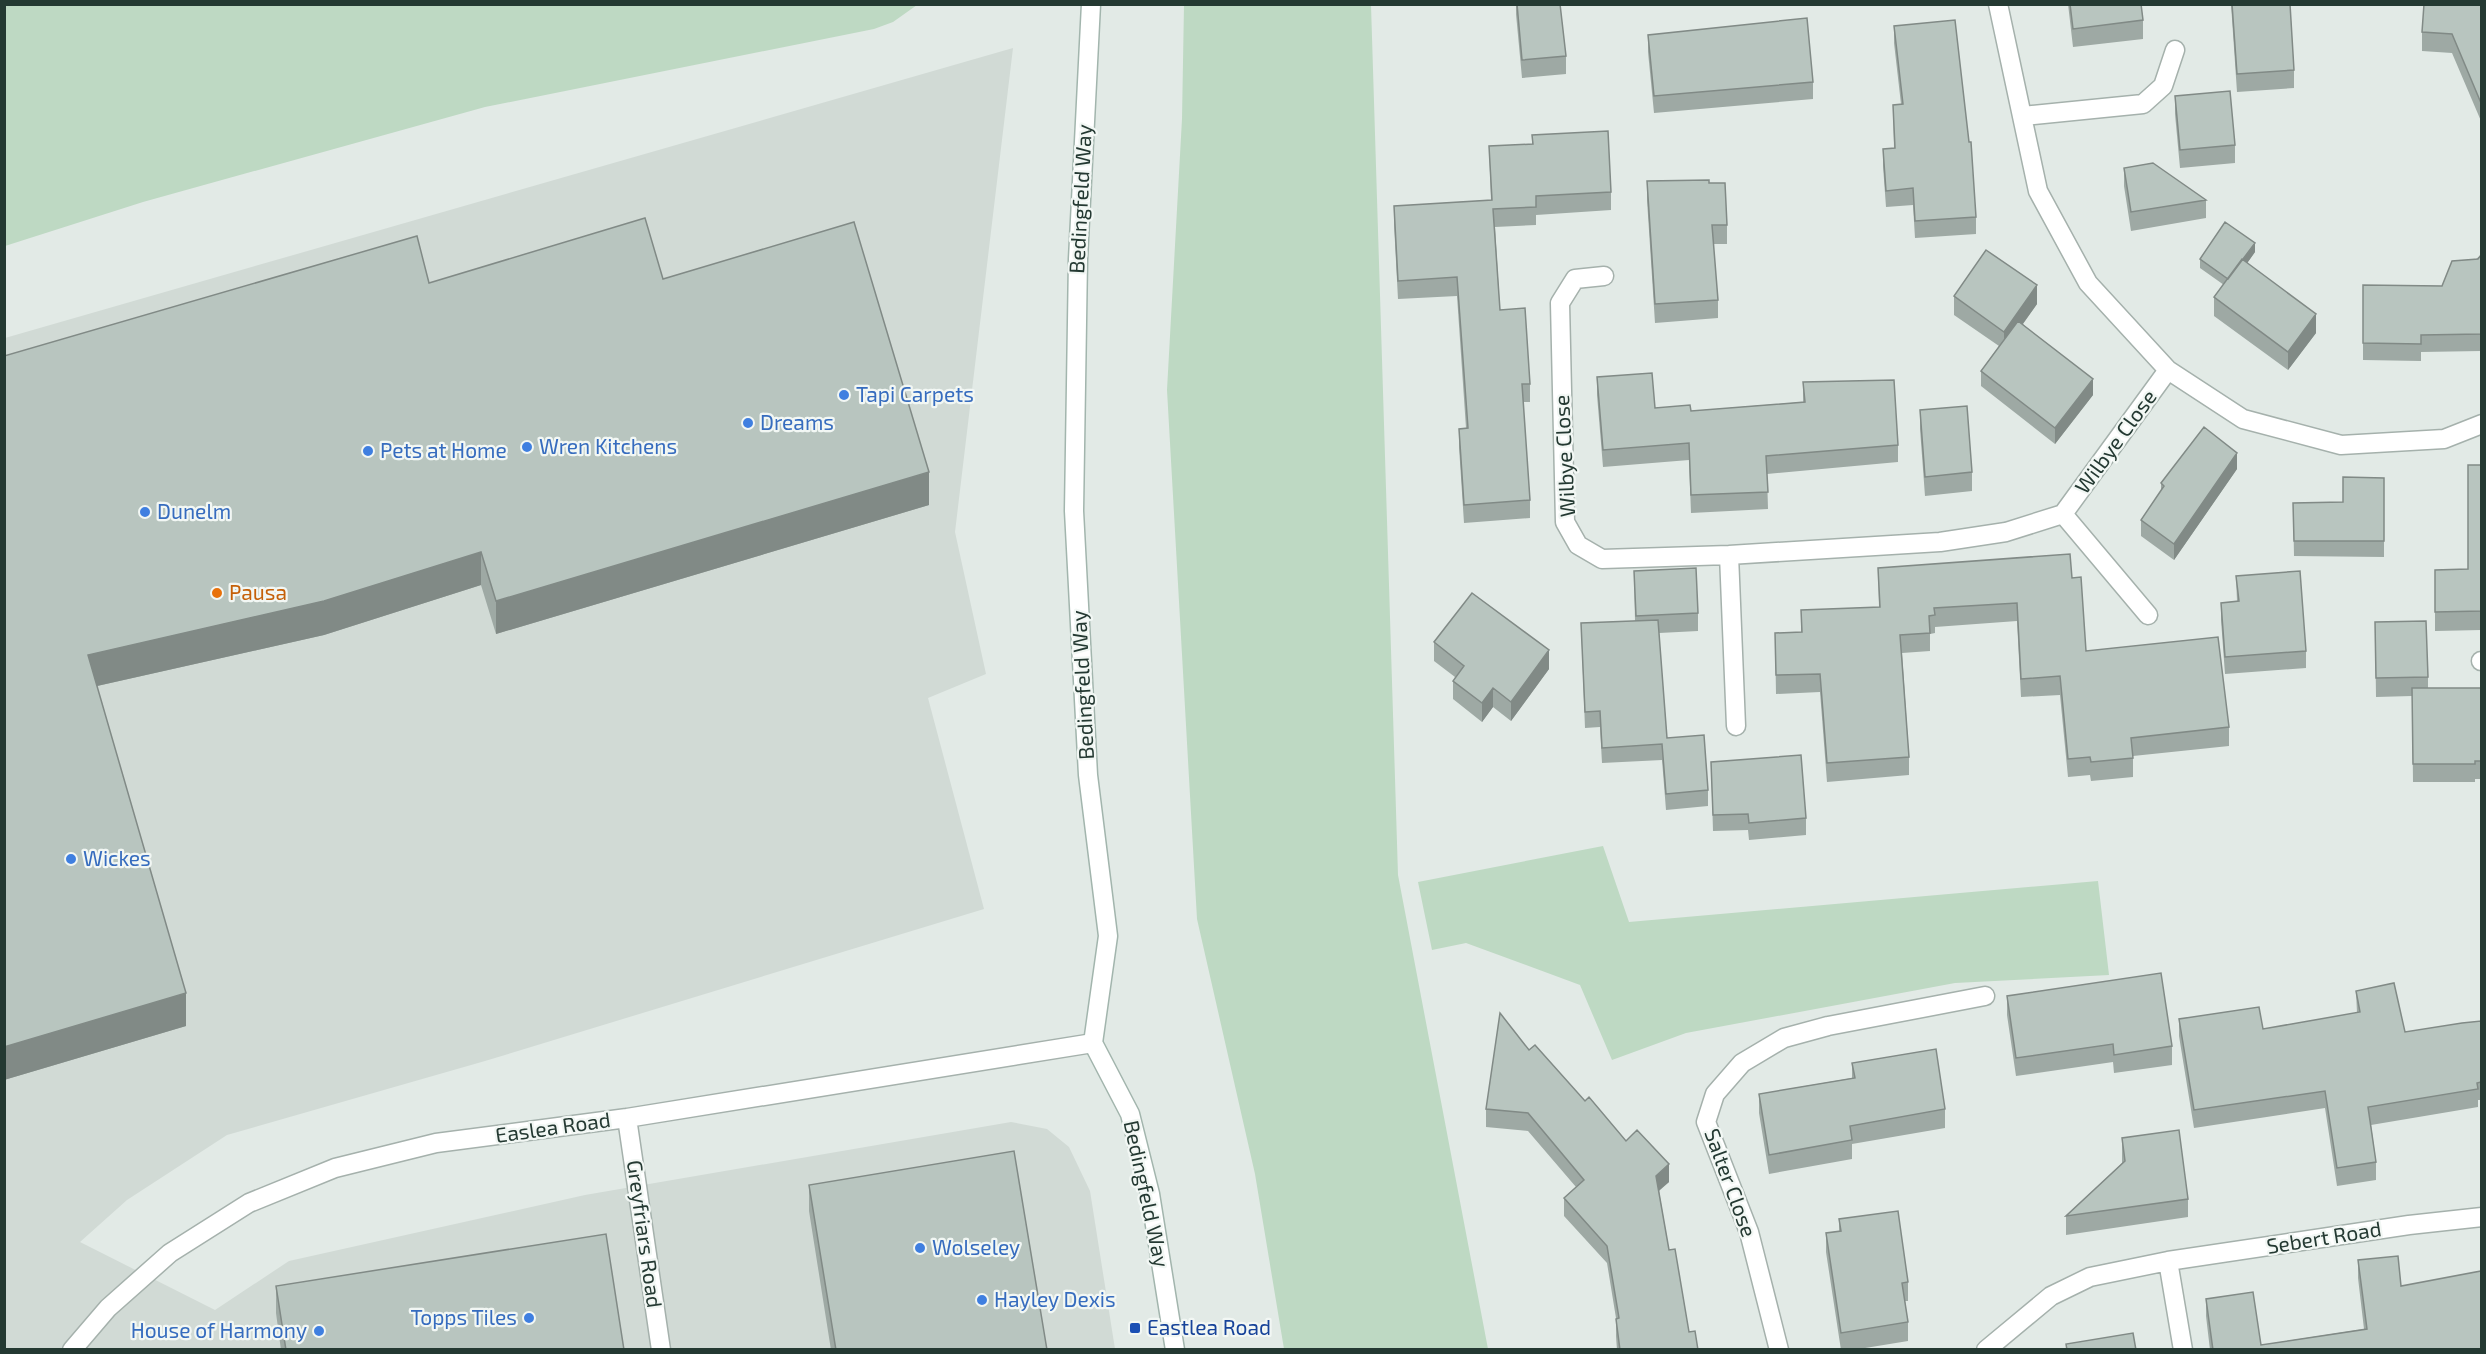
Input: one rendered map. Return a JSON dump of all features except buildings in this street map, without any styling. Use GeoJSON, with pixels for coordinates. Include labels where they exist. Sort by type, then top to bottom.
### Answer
{"type":"FeatureCollection","features":[{"type":"Feature","properties":{"kind":"street","name":"Bedingfeld Way"},"geometry":{"type":"LineString","coordinates":[[1090,4],[1078,259],[1074,511],[1088,775],[1108,936],[1093,1043],[1130,1114],[1150,1194],[1175,1350]]}},
{"type":"Feature","properties":{"kind":"street"},"geometry":{"type":"LineString","coordinates":[[1998,4],[2038,191],[2088,284],[2168,370],[2243,419],[2340,445],[2444,439],[2481,424]]}},
{"type":"Feature","properties":{"kind":"street"},"geometry":{"type":"LineString","coordinates":[[2022,116],[2143,104],[2163,86],[2175,50]]}},
{"type":"Feature","properties":{"kind":"street","name":"Wilbye Close"},"geometry":{"type":"LineString","coordinates":[[1604,276],[1575,279],[1560,303],[1565,522],[1578,545],[1602,559],[1729,555],[1940,542],[2006,532],[2063,514],[2168,370]]}},
{"type":"Feature","properties":{"kind":"street","name":"Wilbye Close"},"geometry":{"type":"LineString","coordinates":[[2063,514],[2148,615]]}},
{"type":"Feature","properties":{"kind":"street"},"geometry":{"type":"LineString","coordinates":[[1729,555],[1736,726]]}},
{"type":"Feature","properties":{"kind":"street","name":"Salter Close"},"geometry":{"type":"LineString","coordinates":[[1779,1350],[1749,1232],[1706,1122],[1715,1094],[1742,1063],[1784,1038],[1828,1026],[1985,996]]}},
{"type":"Feature","properties":{"kind":"street","name":"Easlea Road"},"geometry":{"type":"LineString","coordinates":[[72,1350],[108,1308],[170,1253],[249,1203],[335,1168],[436,1143],[627,1118],[1093,1043]]}},
{"type":"Feature","properties":{"kind":"street","name":"Greyfriars Road"},"geometry":{"type":"LineString","coordinates":[[627,1118],[661,1350]]}},
{"type":"Feature","properties":{"kind":"street","name":"Sebert Road"},"geometry":{"type":"LineString","coordinates":[[1986,1350],[2051,1296],[2090,1277],[2168,1261],[2409,1225],[2481,1217]]}},
{"type":"Feature","properties":{"kind":"street"},"geometry":{"type":"LineString","coordinates":[[2168,1261],[2182,1350]]}},
{"type":"Feature","properties":{"kind":"shaded area"},"geometry":{"type":"Polygon","coordinates":[[[1013,48],[955,532],[986,674],[928,698],[984,909],[485,1061],[227,1135],[127,1200],[80,1242],[215,1310],[289,1261],[585,1195],[1011,1122],[1047,1129],[1069,1147],[1090,1191],[1115,1349],[5,1350],[5,338],[1013,48]]]}},
{"type":"Feature","properties":{"kind":"green space"},"geometry":{"type":"Polygon","coordinates":[[[5,4],[917,5],[893,22],[874,29],[485,107],[143,202],[5,246],[5,4]]]}},
{"type":"Feature","properties":{"kind":"green space"},"geometry":{"type":"Polygon","coordinates":[[[1184,5],[1371,5],[1398,875],[1488,1349],[1284,1349],[1255,1174],[1197,919],[1167,390],[1182,119],[1184,5]]]}},
{"type":"Feature","properties":{"kind":"green space"},"geometry":{"type":"Polygon","coordinates":[[[1603,846],[1629,922],[2098,881],[2109,975],[1955,983],[1686,1033],[1612,1060],[1580,985],[1466,943],[1432,950],[1418,882],[1603,846]]]}},
{"type":"Feature","properties":{"kind":"place","name":"Tapi Carpets"},"geometry":{"type":"Point","coordinates":[844,395]}},
{"type":"Feature","properties":{"kind":"place","name":"Dreams"},"geometry":{"type":"Point","coordinates":[748,423]}},
{"type":"Feature","properties":{"kind":"place","name":"Wren Kitchens"},"geometry":{"type":"Point","coordinates":[527,447]}},
{"type":"Feature","properties":{"kind":"place","name":"Pets at Home"},"geometry":{"type":"Point","coordinates":[368,451]}},
{"type":"Feature","properties":{"kind":"place","name":"Dunelm"},"geometry":{"type":"Point","coordinates":[145,512]}},
{"type":"Feature","properties":{"kind":"place","name":"Pausa"},"geometry":{"type":"Point","coordinates":[217,593]}},
{"type":"Feature","properties":{"kind":"place","name":"Wickes"},"geometry":{"type":"Point","coordinates":[71,859]}},
{"type":"Feature","properties":{"kind":"place","name":"Wolseley"},"geometry":{"type":"Point","coordinates":[920,1248]}},
{"type":"Feature","properties":{"kind":"place","name":"Hayley Dexis"},"geometry":{"type":"Point","coordinates":[982,1300]}},
{"type":"Feature","properties":{"kind":"place","name":"Topps Tiles"},"geometry":{"type":"Point","coordinates":[529,1318]}},
{"type":"Feature","properties":{"kind":"place","name":"Eastlea Road"},"geometry":{"type":"Point","coordinates":[1135,1328]}},
{"type":"Feature","properties":{"kind":"place","name":"House of Harmony"},"geometry":{"type":"Point","coordinates":[319,1331]}}]}
